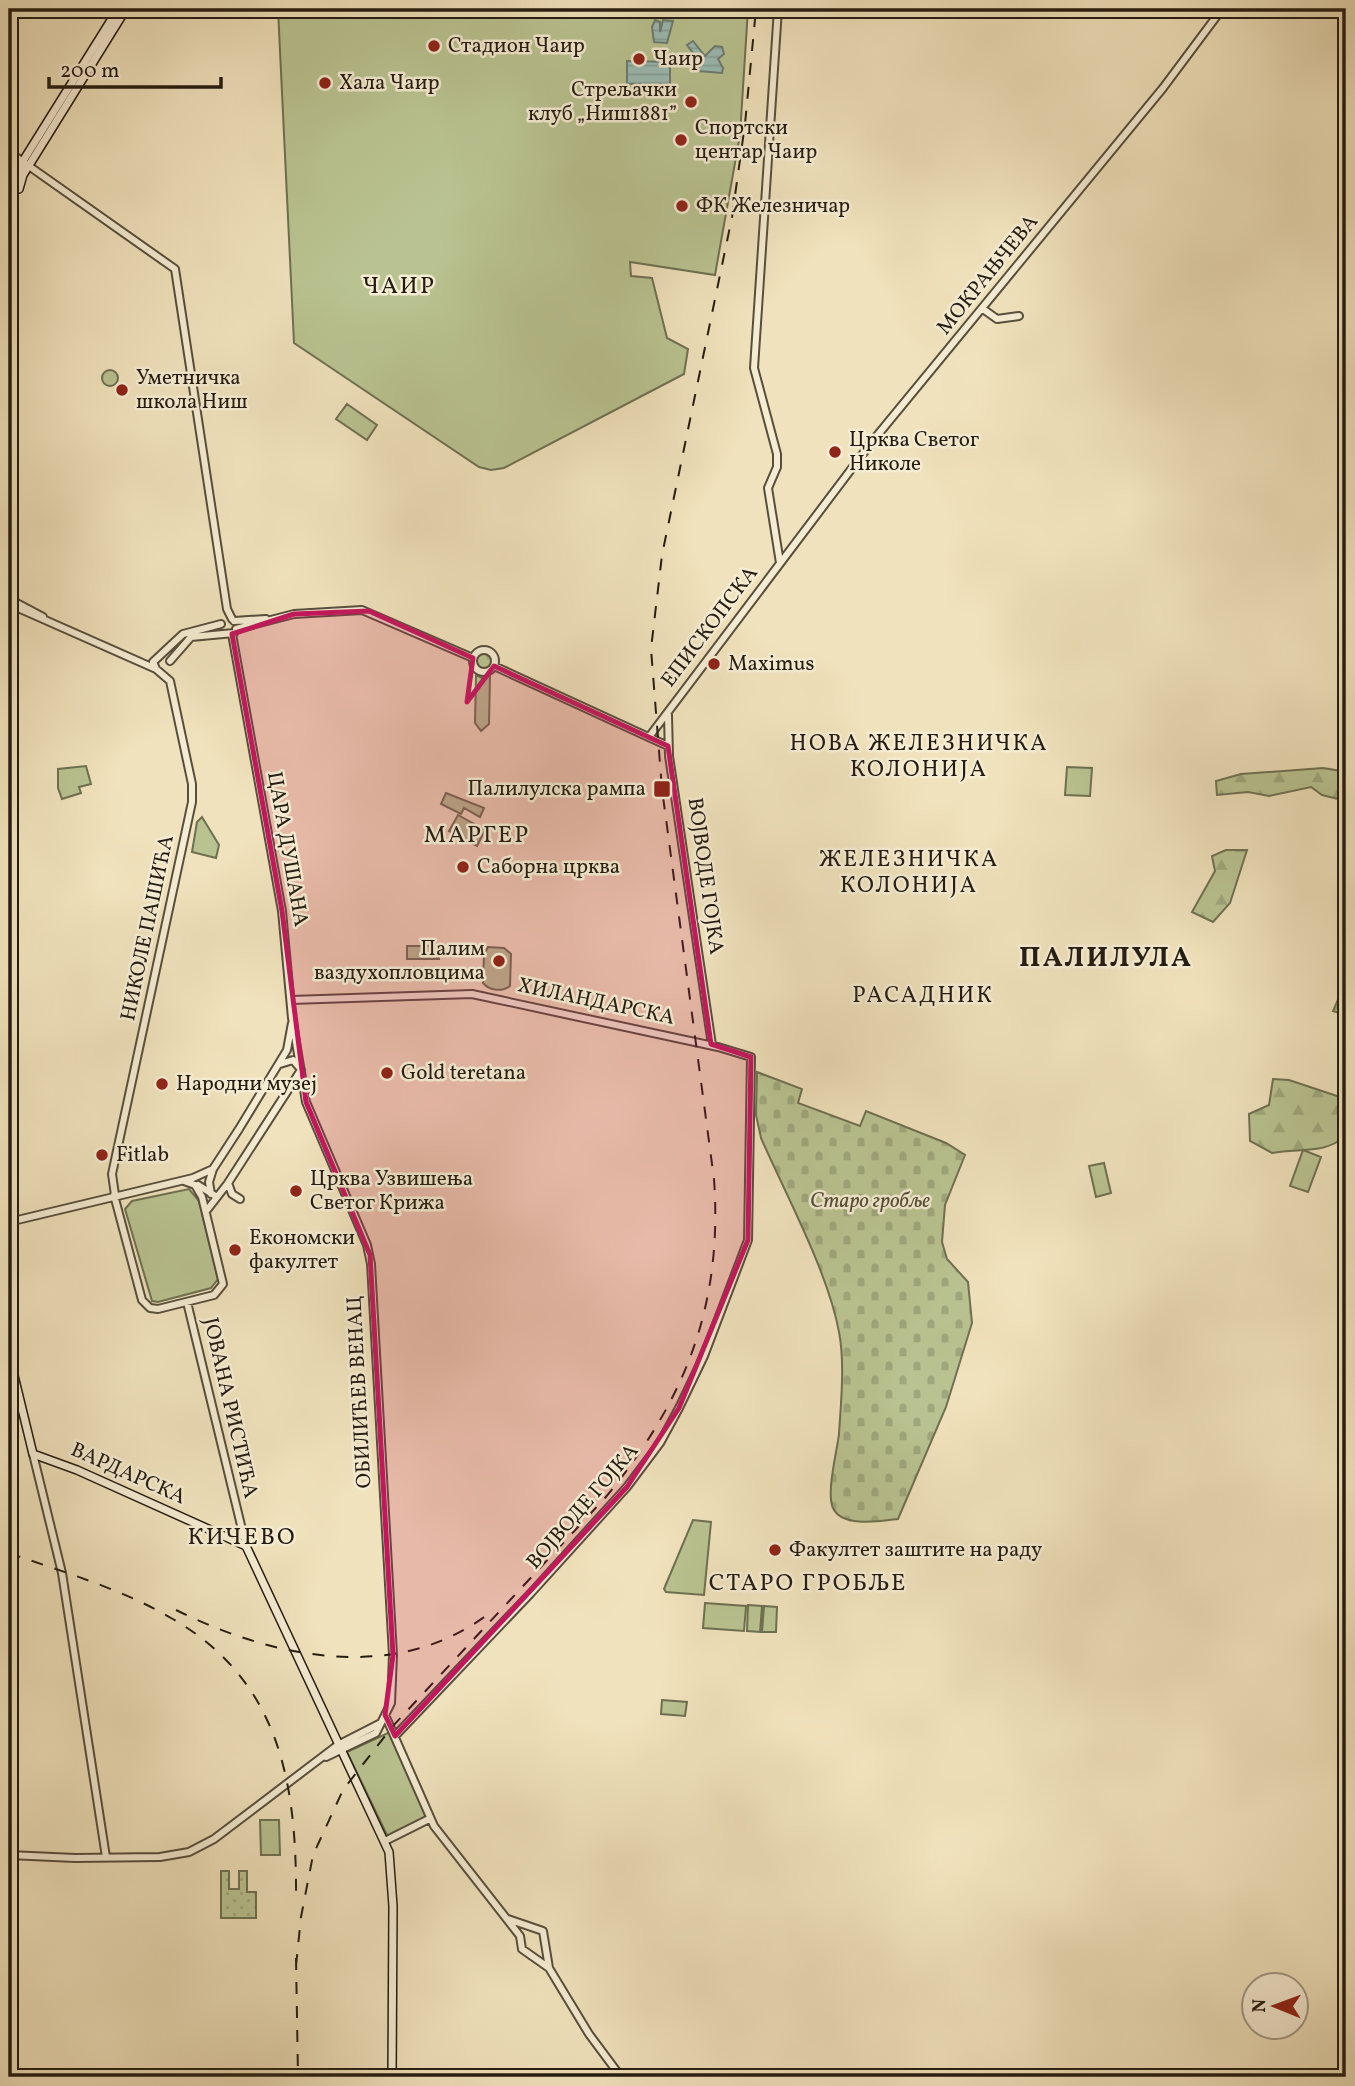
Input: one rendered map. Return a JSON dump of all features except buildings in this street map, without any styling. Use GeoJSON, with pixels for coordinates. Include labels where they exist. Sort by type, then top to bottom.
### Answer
{"type":"FeatureCollection","features":[{"type":"Feature","properties":{"kind":"main road"},"geometry":{"type":"LineString","coordinates":[[9,234],[13,206],[26,163],[118,9]]}},
{"type":"Feature","properties":{"kind":"main road"},"geometry":{"type":"LineString","coordinates":[[26,163],[127,9]]}},
{"type":"Feature","properties":{"kind":"main road"},"geometry":{"type":"LineString","coordinates":[[9,1355],[33,1454]]}},
{"type":"Feature","properties":{"kind":"main road","name":"ВАРДАРСКА"},"geometry":{"type":"LineString","coordinates":[[33,1454],[77,1470],[246,1546]]}},
{"type":"Feature","properties":{"kind":"main road","name":"ЈОВАНА РИСТИЋА"},"geometry":{"type":"LineString","coordinates":[[246,1546],[385,1841],[393,1889],[392,2077]]}},
{"type":"Feature","properties":{"kind":"street"},"geometry":{"type":"LineString","coordinates":[[778,9],[754,368],[777,454],[777,467],[768,488],[780,563]]}},
{"type":"Feature","properties":{"kind":"street","name":"МОКРАЊЧЕВА"},"geometry":{"type":"LineString","coordinates":[[780,563],[871,443],[1163,88],[1222,9]]}},
{"type":"Feature","properties":{"kind":"street"},"geometry":{"type":"LineString","coordinates":[[9,152],[174,269],[231,632]]}},
{"type":"Feature","properties":{"kind":"street"},"geometry":{"type":"LineString","coordinates":[[983,309],[997,319],[1019,316]]}},
{"type":"Feature","properties":{"kind":"street","name":"ЕПИСКОПСКА"},"geometry":{"type":"LineString","coordinates":[[649,737],[780,563]]}},
{"type":"Feature","properties":{"kind":"street"},"geometry":{"type":"LineString","coordinates":[[9,598],[51,622]]}},
{"type":"Feature","properties":{"kind":"street"},"geometry":{"type":"LineString","coordinates":[[9,604],[158,670],[168,669],[170,661],[191,637],[231,632],[267,619]]}},
{"type":"Feature","properties":{"kind":"street"},"geometry":{"type":"LineString","coordinates":[[134,659],[154,659],[183,634],[228,621],[267,619],[318,611],[362,610],[473,658]]}},
{"type":"Feature","properties":{"kind":"street"},"geometry":{"type":"LineString","coordinates":[[228,621],[231,632]]}},
{"type":"Feature","properties":{"kind":"street","name":"ЦАРА ДУШАНА"},"geometry":{"type":"LineString","coordinates":[[231,632],[282,911],[292,1018],[301,1070]]}},
{"type":"Feature","properties":{"kind":"street"},"geometry":{"type":"LineString","coordinates":[[494,666],[494,656],[489,651],[479,650],[473,658],[473,665],[481,672],[494,666],[668,746]]}},
{"type":"Feature","properties":{"kind":"street"},"geometry":{"type":"LineString","coordinates":[[162,654],[170,661]]}},
{"type":"Feature","properties":{"kind":"street","name":"НИКОЛЕ ПАШИЋА"},"geometry":{"type":"LineString","coordinates":[[154,659],[158,670],[170,681],[193,797],[112,1174],[114,1195],[143,1302],[155,1309],[216,1294],[223,1284],[207,1210],[200,1190],[190,1182]]}},
{"type":"Feature","properties":{"kind":"street","name":"ВОЈВОДЕ ГОЈКА"},"geometry":{"type":"LineString","coordinates":[[669,712],[668,746],[712,1045]]}},
{"type":"Feature","properties":{"kind":"street","name":"ХИЛАНДАРСКА"},"geometry":{"type":"LineString","coordinates":[[291,1000],[472,994],[712,1045],[751,1057]]}},
{"type":"Feature","properties":{"kind":"street"},"geometry":{"type":"LineString","coordinates":[[214,1196],[209,1182],[213,1169],[280,1063],[289,1043],[292,1018]]}},
{"type":"Feature","properties":{"kind":"street","name":"ВОЈВОДЕ ГОЈКА"},"geometry":{"type":"LineString","coordinates":[[395,1736],[546,1577],[647,1462],[688,1391],[748,1240],[751,1057]]}},
{"type":"Feature","properties":{"kind":"street"},"geometry":{"type":"LineString","coordinates":[[207,1210],[214,1196],[228,1183],[301,1070],[293,1060],[280,1063]]}},
{"type":"Feature","properties":{"kind":"street","name":"ОБИЛИЋЕВ ВЕНАЦ"},"geometry":{"type":"LineString","coordinates":[[9,1856],[167,1856],[195,1850],[326,1757],[381,1723],[385,1715],[392,1696],[393,1655],[371,1264],[366,1245],[306,1102],[301,1070]]}},
{"type":"Feature","properties":{"kind":"street"},"geometry":{"type":"LineString","coordinates":[[9,1222],[182,1181],[213,1169]]}},
{"type":"Feature","properties":{"kind":"street"},"geometry":{"type":"LineString","coordinates":[[182,1181],[190,1182],[214,1196]]}},
{"type":"Feature","properties":{"kind":"street"},"geometry":{"type":"LineString","coordinates":[[228,1183],[232,1194],[240,1199]]}},
{"type":"Feature","properties":{"kind":"street","name":"ЈОВАНА РИСТИЋА"},"geometry":{"type":"LineString","coordinates":[[187,1302],[246,1546]]}},
{"type":"Feature","properties":{"kind":"street"},"geometry":{"type":"LineString","coordinates":[[33,1454],[61,1573],[106,1857]]}},
{"type":"Feature","properties":{"kind":"street"},"geometry":{"type":"LineString","coordinates":[[385,1715],[429,1819],[487,1898],[520,1936],[522,1949],[534,1954],[549,1968],[589,2034],[621,2077]]}},
{"type":"Feature","properties":{"kind":"street"},"geometry":{"type":"LineString","coordinates":[[385,1841],[429,1819]]}},
{"type":"Feature","properties":{"kind":"street"},"geometry":{"type":"LineString","coordinates":[[507,1918],[543,1931],[547,1939],[545,1948],[549,1968]]}},
{"type":"Feature","properties":{"kind":"street"},"geometry":{"type":"LineString","coordinates":[[520,1936],[528,1927]]}},
{"type":"Feature","properties":{"kind":"street"},"geometry":{"type":"LineString","coordinates":[[534,1954],[545,1948]]}},
{"type":"Feature","properties":{"kind":"highlighted area"},"geometry":{"type":"Polygon","coordinates":[[[369,611],[473,658],[467,702],[494,666],[668,746],[711,1044],[751,1057],[748,1240],[679,1408],[627,1487],[395,1736],[385,1715],[393,1655],[370,1255],[306,1102],[282,911],[232,634],[294,614],[369,611]]]}},
{"type":"Feature","properties":{"kind":"green space"},"geometry":{"type":"Polygon","coordinates":[[[278,9],[748,9],[740,135],[715,275],[630,262],[631,276],[652,278],[667,338],[688,349],[684,374],[504,468],[491,470],[479,467],[294,343],[278,9]]]}},
{"type":"Feature","properties":{"kind":"green space"},"geometry":{"type":"Polygon","coordinates":[[[110,370],[116,372],[116,384],[110,386],[104,384],[102,378],[104,372],[110,370]]]}},
{"type":"Feature","properties":{"kind":"green space"},"geometry":{"type":"Polygon","coordinates":[[[347,404],[377,425],[367,440],[336,419],[347,404]]]}},
{"type":"Feature","properties":{"kind":"green space"},"geometry":{"type":"Polygon","coordinates":[[[484,651],[491,654],[494,661],[491,668],[484,671],[477,668],[474,661],[477,654],[484,651]]]}},
{"type":"Feature","properties":{"kind":"green space"},"geometry":{"type":"Polygon","coordinates":[[[476,675],[482,678],[490,676],[489,724],[481,731],[475,723],[476,675]]]}},
{"type":"Feature","properties":{"kind":"green space"},"geometry":{"type":"Polygon","coordinates":[[[86,766],[91,784],[79,787],[81,793],[62,799],[58,788],[58,769],[86,766]]]}},
{"type":"Feature","properties":{"kind":"green space"},"geometry":{"type":"Polygon","coordinates":[[[1067,767],[1092,768],[1090,796],[1065,795],[1067,767]]]}},
{"type":"Feature","properties":{"kind":"green space"},"geometry":{"type":"Polygon","coordinates":[[[1323,768],[1341,771],[1346,776],[1346,801],[1322,795],[1311,787],[1269,796],[1248,792],[1217,795],[1216,781],[1241,774],[1323,768]]]}},
{"type":"Feature","properties":{"kind":"green space"},"geometry":{"type":"Polygon","coordinates":[[[446,793],[484,808],[480,817],[464,808],[461,814],[441,804],[446,793]]]}},
{"type":"Feature","properties":{"kind":"green space"},"geometry":{"type":"Polygon","coordinates":[[[458,815],[485,830],[477,846],[449,831],[458,815]]]}},
{"type":"Feature","properties":{"kind":"green space"},"geometry":{"type":"Polygon","coordinates":[[[202,817],[219,845],[216,858],[192,852],[197,822],[202,817]]]}},
{"type":"Feature","properties":{"kind":"green space"},"geometry":{"type":"Polygon","coordinates":[[[1226,850],[1247,850],[1230,903],[1213,922],[1192,912],[1215,871],[1212,856],[1226,850]]]}},
{"type":"Feature","properties":{"kind":"green space"},"geometry":{"type":"Polygon","coordinates":[[[407,946],[438,946],[439,959],[407,959],[407,946]]]}},
{"type":"Feature","properties":{"kind":"green space"},"geometry":{"type":"Polygon","coordinates":[[[488,947],[504,948],[511,954],[510,986],[507,988],[493,989],[483,983],[484,954],[488,947]]]}},
{"type":"Feature","properties":{"kind":"green space"},"geometry":{"type":"Polygon","coordinates":[[[1346,981],[1346,1015],[1333,1011],[1346,981]]]}},
{"type":"Feature","properties":{"kind":"green space"},"geometry":{"type":"Polygon","coordinates":[[[13,1051],[15,1087],[9,1091],[9,1052],[13,1051]]]}},
{"type":"Feature","properties":{"kind":"green space","name":"Старо гробље"},"geometry":{"type":"Polygon","coordinates":[[[757,1072],[802,1089],[798,1103],[860,1126],[866,1111],[946,1143],[965,1155],[945,1205],[942,1242],[947,1259],[968,1282],[972,1323],[946,1407],[898,1519],[853,1521],[838,1514],[833,1508],[831,1482],[839,1434],[842,1383],[839,1332],[834,1309],[816,1259],[761,1138],[756,1115],[757,1072]]]}},
{"type":"Feature","properties":{"kind":"green space"},"geometry":{"type":"Polygon","coordinates":[[[1273,1079],[1289,1080],[1346,1099],[1339,1141],[1315,1149],[1272,1153],[1250,1141],[1249,1114],[1269,1105],[1273,1079]]]}},
{"type":"Feature","properties":{"kind":"green space"},"geometry":{"type":"Polygon","coordinates":[[[1303,1150],[1321,1157],[1308,1192],[1290,1186],[1303,1150]]]}},
{"type":"Feature","properties":{"kind":"green space"},"geometry":{"type":"Polygon","coordinates":[[[1104,1163],[1111,1193],[1096,1197],[1089,1166],[1104,1163]]]}},
{"type":"Feature","properties":{"kind":"green space"},"geometry":{"type":"Polygon","coordinates":[[[189,1189],[199,1201],[218,1279],[211,1288],[158,1302],[152,1301],[125,1209],[132,1201],[189,1189]]]}},
{"type":"Feature","properties":{"kind":"green space"},"geometry":{"type":"Polygon","coordinates":[[[693,1520],[711,1522],[704,1595],[666,1592],[664,1589],[693,1520]]]}},
{"type":"Feature","properties":{"kind":"green space"},"geometry":{"type":"Polygon","coordinates":[[[705,1603],[746,1606],[744,1631],[703,1628],[705,1603]]]}},
{"type":"Feature","properties":{"kind":"green space"},"geometry":{"type":"Polygon","coordinates":[[[748,1605],[762,1606],[760,1632],[747,1631],[748,1605]]]}},
{"type":"Feature","properties":{"kind":"green space"},"geometry":{"type":"Polygon","coordinates":[[[764,1606],[777,1607],[776,1632],[762,1632],[764,1606]]]}},
{"type":"Feature","properties":{"kind":"green space"},"geometry":{"type":"Polygon","coordinates":[[[662,1700],[687,1702],[685,1716],[661,1714],[662,1700]]]}},
{"type":"Feature","properties":{"kind":"green space"},"geometry":{"type":"Polygon","coordinates":[[[390,1732],[426,1817],[388,1837],[347,1752],[390,1732]]]}},
{"type":"Feature","properties":{"kind":"green space"},"geometry":{"type":"Polygon","coordinates":[[[260,1820],[279,1820],[280,1855],[261,1855],[260,1820]]]}},
{"type":"Feature","properties":{"kind":"green space"},"geometry":{"type":"Polygon","coordinates":[[[221,1871],[229,1871],[229,1889],[239,1889],[239,1871],[247,1871],[247,1892],[256,1892],[256,1918],[221,1918],[221,1871]]]}},
{"type":"Feature","properties":{"kind":"water"},"geometry":{"type":"Polygon","coordinates":[[[655,20],[660,22],[660,32],[663,20],[673,21],[667,43],[654,42],[652,27],[655,20]]]}},
{"type":"Feature","properties":{"kind":"water"},"geometry":{"type":"Polygon","coordinates":[[[693,41],[705,56],[715,46],[722,47],[724,54],[718,59],[723,68],[722,73],[698,71],[699,61],[687,45],[693,41]]]}},
{"type":"Feature","properties":{"kind":"water"},"geometry":{"type":"Polygon","coordinates":[[[627,61],[670,62],[670,84],[627,84],[627,61]]]}},
{"type":"Feature","properties":{"kind":"railway"},"geometry":{"type":"LineString","coordinates":[[296,1966],[301,1917],[313,1855],[343,1790],[392,1727],[605,1498],[633,1462],[677,1388],[693,1350],[705,1310],[712,1269],[714,1179],[662,789],[651,649],[662,555],[732,217],[745,124],[756,9]]}},
{"type":"Feature","properties":{"kind":"railway"},"geometry":{"type":"LineString","coordinates":[[9,1553],[133,1598],[171,1618],[208,1644],[237,1673],[260,1705],[276,1741],[286,1778],[293,1818],[296,1902]]}},
{"type":"Feature","properties":{"kind":"railway"},"geometry":{"type":"LineString","coordinates":[[176,1610],[253,1641],[294,1651],[335,1656],[376,1656],[416,1649],[454,1635],[491,1612]]}},
{"type":"Feature","properties":{"kind":"railway"},"geometry":{"type":"LineString","coordinates":[[296,1958],[298,2077]]}},
{"type":"Feature","properties":{"kind":"place","name":"Стадион Чаир"},"geometry":{"type":"Point","coordinates":[434,46]}},
{"type":"Feature","properties":{"kind":"place","name":"Чаир"},"geometry":{"type":"Point","coordinates":[639,59]}},
{"type":"Feature","properties":{"kind":"place","name":"Хала Чаир"},"geometry":{"type":"Point","coordinates":[325,83]}},
{"type":"Feature","properties":{"kind":"place","name":"Стрељачки клуб „Ниш1881”"},"geometry":{"type":"Point","coordinates":[691,102]}},
{"type":"Feature","properties":{"kind":"place","name":"Спортски центар Чаир"},"geometry":{"type":"Point","coordinates":[681,140]}},
{"type":"Feature","properties":{"kind":"place","name":"ФК Железничар"},"geometry":{"type":"Point","coordinates":[682,206]}},
{"type":"Feature","properties":{"kind":"place","name":"Уметничка школа Ниш"},"geometry":{"type":"Point","coordinates":[122,390]}},
{"type":"Feature","properties":{"kind":"place","name":"Црква Светог Николе"},"geometry":{"type":"Point","coordinates":[835,452]}},
{"type":"Feature","properties":{"kind":"place","name":"Maximus"},"geometry":{"type":"Point","coordinates":[714,664]}},
{"type":"Feature","properties":{"kind":"place","name":"Палилулска рампа"},"geometry":{"type":"Point","coordinates":[662,789]}},
{"type":"Feature","properties":{"kind":"place","name":"Саборна црква"},"geometry":{"type":"Point","coordinates":[463,867]}},
{"type":"Feature","properties":{"kind":"place","name":"Палим ваздухопловцима"},"geometry":{"type":"Point","coordinates":[499,961]}},
{"type":"Feature","properties":{"kind":"place","name":"Gold teretana"},"geometry":{"type":"Point","coordinates":[387,1073]}},
{"type":"Feature","properties":{"kind":"place","name":"Народни музеј"},"geometry":{"type":"Point","coordinates":[162,1084]}},
{"type":"Feature","properties":{"kind":"place","name":"Fitlab"},"geometry":{"type":"Point","coordinates":[102,1155]}},
{"type":"Feature","properties":{"kind":"place","name":"Црква Узвишења Светог Крижа"},"geometry":{"type":"Point","coordinates":[296,1191]}},
{"type":"Feature","properties":{"kind":"place","name":"Економски факултет"},"geometry":{"type":"Point","coordinates":[235,1250]}},
{"type":"Feature","properties":{"kind":"place","name":"Факултет заштите на раду"},"geometry":{"type":"Point","coordinates":[775,1550]}},
{"type":"Feature","properties":{"kind":"district","name":"ЧАИР"},"geometry":{"type":"Point","coordinates":[399,287]}},
{"type":"Feature","properties":{"kind":"district","name":"НОВА ЖЕЛЕЗНИЧКА КОЛОНИЈА"},"geometry":{"type":"Point","coordinates":[919,757]}},
{"type":"Feature","properties":{"kind":"district","name":"МАРГЕР"},"geometry":{"type":"Point","coordinates":[477,836]}},
{"type":"Feature","properties":{"kind":"district","name":"ЖЕЛЕЗНИЧКА КОЛОНИЈА"},"geometry":{"type":"Point","coordinates":[909,873]}},
{"type":"Feature","properties":{"kind":"district","name":"ПАЛИЛУЛА"},"geometry":{"type":"Point","coordinates":[1106,958]}},
{"type":"Feature","properties":{"kind":"district","name":"РАСАДНИК"},"geometry":{"type":"Point","coordinates":[923,996]}},
{"type":"Feature","properties":{"kind":"district","name":"КИЧЕВО"},"geometry":{"type":"Point","coordinates":[242,1538]}},
{"type":"Feature","properties":{"kind":"district","name":"СТАРО ГРОБЉЕ"},"geometry":{"type":"Point","coordinates":[808,1584]}}]}
